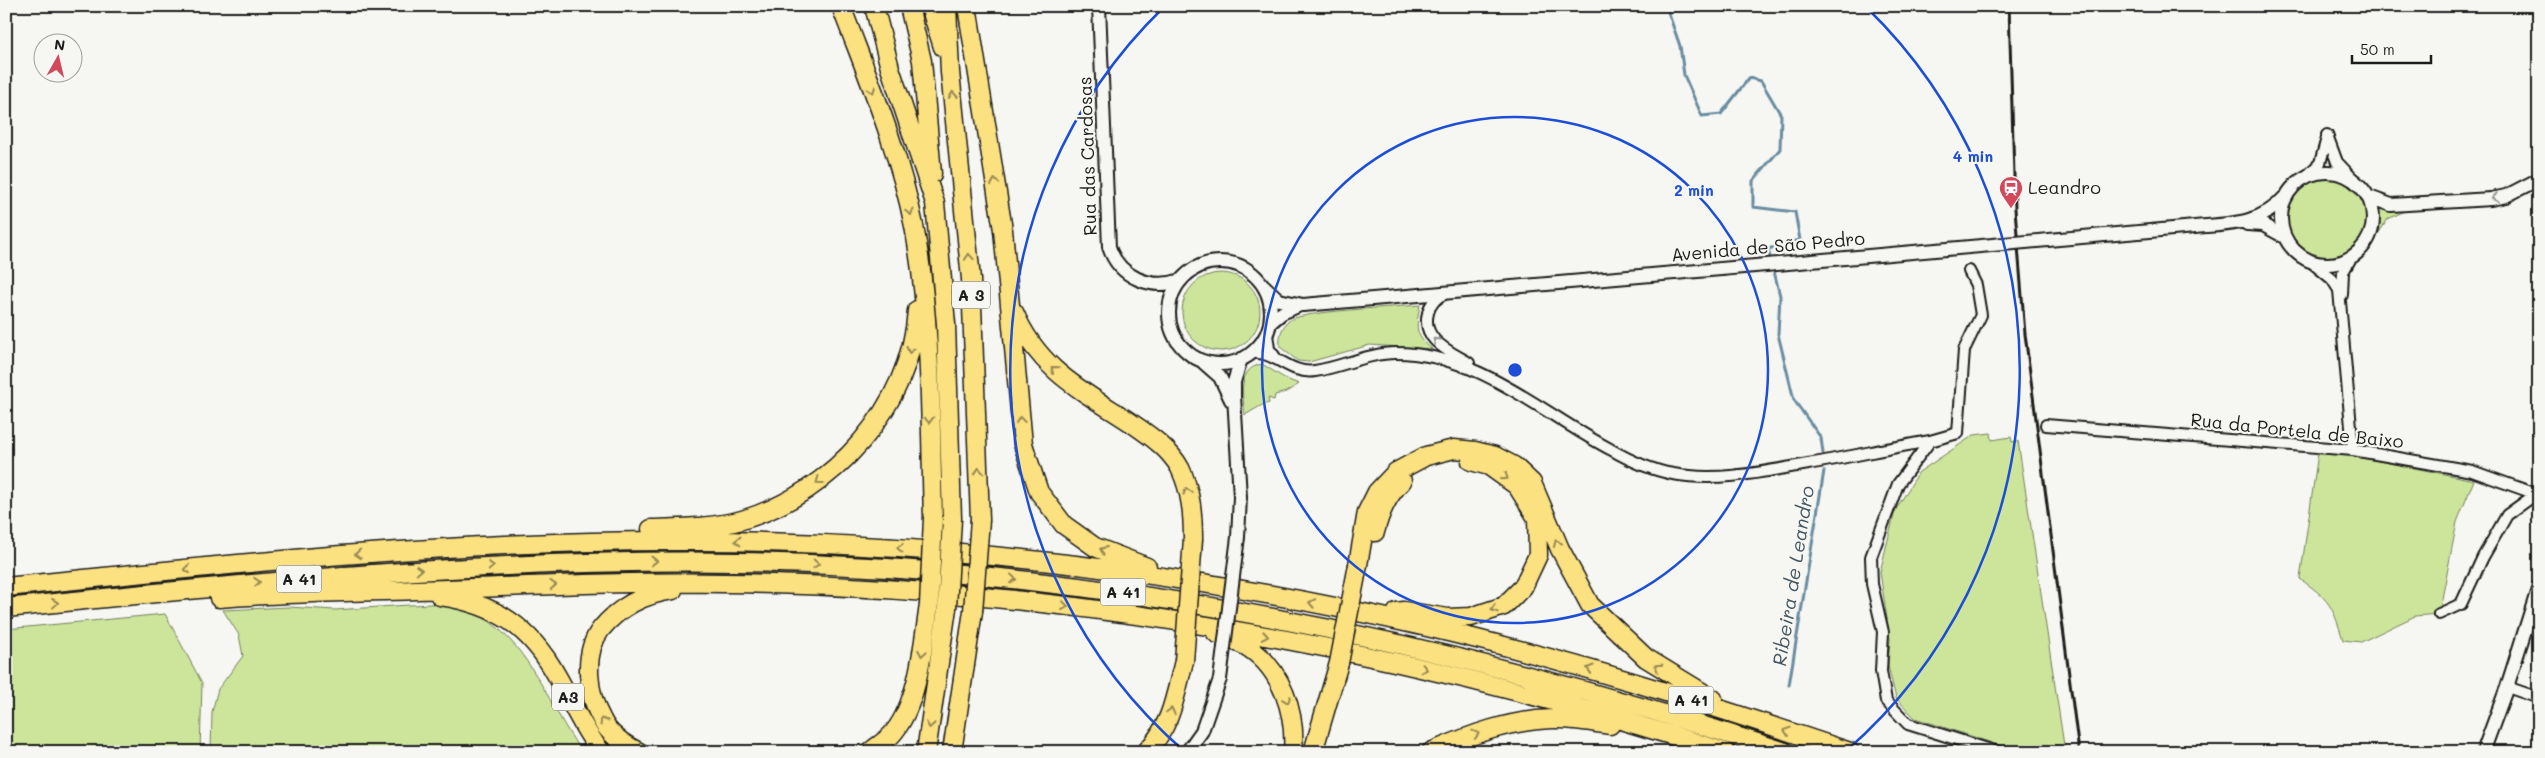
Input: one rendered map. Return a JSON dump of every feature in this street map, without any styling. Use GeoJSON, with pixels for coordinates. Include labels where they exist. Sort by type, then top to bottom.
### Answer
{"type":"FeatureCollection","features":[{"type":"Feature","properties":{"kind":"highway"},"geometry":{"type":"LineString","coordinates":[[841,6],[885,123],[914,226],[926,346],[934,518],[929,605],[922,656],[908,709],[894,734],[870,752]]}},
{"type":"Feature","properties":{"kind":"highway","name":"A 3"},"geometry":{"type":"LineString","coordinates":[[874,6],[890,68],[935,204]]}},
{"type":"Feature","properties":{"kind":"highway","name":"A 3"},"geometry":{"type":"LineString","coordinates":[[909,6],[922,61],[946,324],[952,519],[947,608],[926,752]]}},
{"type":"Feature","properties":{"kind":"highway","name":"A 3"},"geometry":{"type":"LineString","coordinates":[[930,6],[950,72]]}},
{"type":"Feature","properties":{"kind":"highway","name":"A 3"},"geometry":{"type":"LineString","coordinates":[[947,6],[950,72],[971,279],[980,520],[973,611],[952,752]]}},
{"type":"Feature","properties":{"kind":"highway"},"geometry":{"type":"LineString","coordinates":[[967,6],[1003,230],[1023,444],[1039,492],[1064,525],[1095,547],[1181,580]]}},
{"type":"Feature","properties":{"kind":"highway"},"geometry":{"type":"LineString","coordinates":[[596,542],[634,530],[686,528],[740,520],[784,503],[805,491],[842,462],[874,426],[901,377],[912,340],[919,267]]}},
{"type":"Feature","properties":{"kind":"highway"},"geometry":{"type":"LineString","coordinates":[[1009,300],[1025,336],[1042,360],[1167,450],[1180,468],[1188,490],[1193,510],[1193,539],[1184,661],[1169,720],[1159,739],[1146,752]]}},
{"type":"Feature","properties":{"kind":"highway"},"geometry":{"type":"LineString","coordinates":[[1363,566],[1367,512],[1377,492],[1396,472],[1426,456],[1454,449],[1475,451],[1495,456],[1514,466],[1532,483],[1560,549],[1590,605],[1646,658],[1746,717]]}},
{"type":"Feature","properties":{"kind":"highway"},"geometry":{"type":"LineString","coordinates":[[1324,752],[1363,566],[1379,515],[1389,497],[1401,482],[1426,467],[1455,460],[1472,461],[1489,466],[1517,486],[1537,518],[1538,555],[1523,587],[1504,606],[1471,617],[1448,618],[1404,611],[1377,616]]}},
{"type":"Feature","properties":{"kind":"highway","name":"A 41"},"geometry":{"type":"LineString","coordinates":[[6,587],[335,555],[502,545],[596,542],[760,542],[918,549],[1071,564],[1181,580],[1377,616],[1552,659],[1746,717],[1850,752]]}},
{"type":"Feature","properties":{"kind":"highway","name":"A 41"},"geometry":{"type":"LineString","coordinates":[[6,608],[156,592],[443,568],[618,562],[816,564],[1006,578],[1123,592],[1210,606],[1433,651],[1607,696],[1785,752]]}},
{"type":"Feature","properties":{"kind":"highway"},"geometry":{"type":"LineString","coordinates":[[639,752],[624,744],[602,722],[590,689],[590,656],[600,630],[625,606],[648,595],[724,582]]}},
{"type":"Feature","properties":{"kind":"highway"},"geometry":{"type":"LineString","coordinates":[[156,592],[216,598],[606,583],[724,582],[913,591],[1049,604],[1165,619],[1265,636],[1402,664],[1523,692],[1665,732],[1725,752]]}},
{"type":"Feature","properties":{"kind":"highway","name":"A3"},"geometry":{"type":"LineString","coordinates":[[399,591],[478,604],[507,618],[535,641],[557,675],[586,733],[601,752]]}},
{"type":"Feature","properties":{"kind":"highway"},"geometry":{"type":"LineString","coordinates":[[1165,619],[1217,634],[1248,648],[1266,664],[1279,683],[1288,702],[1293,722],[1293,752]]}},
{"type":"Feature","properties":{"kind":"highway"},"geometry":{"type":"LineString","coordinates":[[1313,752],[1344,663]]}},
{"type":"Feature","properties":{"kind":"highway"},"geometry":{"type":"LineString","coordinates":[[1431,752],[1495,728],[1554,719],[1665,732]]}},
{"type":"Feature","properties":{"kind":"street","name":"Rua das Cardosas"},"geometry":{"type":"LineString","coordinates":[[1099,6],[1109,246],[1114,260],[1122,270],[1150,283],[1158,289],[1164,297],[1169,314]]}},
{"type":"Feature","properties":{"kind":"street"},"geometry":{"type":"LineString","coordinates":[[2306,177],[2320,164],[2327,134],[2337,162],[2369,197],[2373,211],[2373,225],[2368,239],[2352,256],[2343,272],[2342,309]]}},
{"type":"Feature","properties":{"kind":"street"},"geometry":{"type":"LineString","coordinates":[[2353,450],[2339,290],[2332,279],[2292,248],[2285,238],[2280,221],[2282,205],[2287,195],[2301,179],[2315,172],[2330,171],[2354,180]]}},
{"type":"Feature","properties":{"kind":"street"},"geometry":{"type":"LineString","coordinates":[[2369,197],[2391,205],[2491,199],[2506,196],[2539,179]]}},
{"type":"Feature","properties":{"kind":"street","name":"Avenida de São Pedro"},"geometry":{"type":"LineString","coordinates":[[2237,224],[2262,216],[2287,195]]}},
{"type":"Feature","properties":{"kind":"street","name":"Avenida de São Pedro"},"geometry":{"type":"LineString","coordinates":[[1268,329],[1282,313],[1303,305],[1447,292],[2237,224],[2263,225],[2285,238]]}},
{"type":"Feature","properties":{"kind":"street"},"geometry":{"type":"LineString","coordinates":[[2309,260],[2333,264],[2352,256]]}},
{"type":"Feature","properties":{"kind":"street"},"geometry":{"type":"LineString","coordinates":[[1234,412],[1226,386],[1220,377],[1188,352],[1174,335],[1169,314],[1170,302],[1181,280],[1193,269],[1208,263],[1223,262],[1239,265],[1252,273],[1263,285],[1271,309],[1268,329],[1269,349],[1280,361]]}},
{"type":"Feature","properties":{"kind":"street"},"geometry":{"type":"LineString","coordinates":[[1447,292],[1438,296],[1429,308],[1426,327],[1431,338],[1582,434],[1631,460],[1672,474],[1718,478],[1757,474],[1958,433],[1964,350],[1981,316],[1976,284],[1970,271]]}},
{"type":"Feature","properties":{"kind":"street","name":"Rua das Cardosas"},"geometry":{"type":"LineString","coordinates":[[1150,283],[1161,284],[1181,280]]}},
{"type":"Feature","properties":{"kind":"street","name":"Avenida de São Pedro"},"geometry":{"type":"LineString","coordinates":[[1263,285],[1279,300],[1303,305]]}},
{"type":"Feature","properties":{"kind":"street"},"geometry":{"type":"LineString","coordinates":[[1187,752],[1202,731],[1220,679],[1238,536],[1240,464],[1234,412],[1234,382],[1246,356],[1268,329]]}},
{"type":"Feature","properties":{"kind":"street"},"geometry":{"type":"LineString","coordinates":[[1197,358],[1219,364],[1246,356],[1266,354],[1290,368],[1315,371],[1367,357],[1396,353],[1466,366],[1491,377]]}},
{"type":"Feature","properties":{"kind":"street","name":"Rua da Portela de Baixo"},"geometry":{"type":"LineString","coordinates":[[2046,425],[2353,450],[2472,471],[2538,494]]}},
{"type":"Feature","properties":{"kind":"street"},"geometry":{"type":"LineString","coordinates":[[1930,440],[1898,484],[1871,557],[1872,584],[1883,632],[1881,671],[1886,701],[1908,724],[1997,752]]}},
{"type":"Feature","properties":{"kind":"street"},"geometry":{"type":"LineString","coordinates":[[2438,614],[2461,604],[2483,557],[2507,515],[2538,494]]}},
{"type":"Feature","properties":{"kind":"street"},"geometry":{"type":"LineString","coordinates":[[2483,752],[2507,687],[2539,586]]}},
{"type":"Feature","properties":{"kind":"street"},"geometry":{"type":"LineString","coordinates":[[2507,687],[2539,698]]}},
{"type":"Feature","properties":{"kind":"green space"},"geometry":{"type":"Polygon","coordinates":[[[2327,177],[2342,180],[2355,189],[2364,202],[2367,217],[2364,232],[2355,245],[2342,254],[2327,257],[2312,254],[2299,245],[2290,232],[2287,217],[2290,202],[2299,189],[2312,180],[2327,177]]]}},
{"type":"Feature","properties":{"kind":"green space"},"geometry":{"type":"Polygon","coordinates":[[[2378,205],[2411,208],[2388,219],[2374,240],[2379,221],[2378,205]]]}},
{"type":"Feature","properties":{"kind":"green space"},"geometry":{"type":"Polygon","coordinates":[[[1221,273],[1236,276],[1248,285],[1257,297],[1260,312],[1257,327],[1248,339],[1236,348],[1221,351],[1206,348],[1194,339],[1185,327],[1182,312],[1185,297],[1194,285],[1206,276],[1221,273]]]}},
{"type":"Feature","properties":{"kind":"green space"},"geometry":{"type":"Polygon","coordinates":[[[1420,305],[1417,325],[1419,335],[1432,349],[1370,345],[1309,362],[1298,361],[1280,347],[1280,335],[1284,326],[1290,320],[1298,317],[1331,312],[1420,305]]]}},
{"type":"Feature","properties":{"kind":"green space"},"geometry":{"type":"Polygon","coordinates":[[[1262,364],[1286,379],[1299,384],[1286,392],[1275,395],[1274,400],[1268,398],[1269,403],[1245,415],[1243,384],[1245,377],[1248,371],[1262,364]]]}},
{"type":"Feature","properties":{"kind":"green space"},"geometry":{"type":"Polygon","coordinates":[[[1991,433],[1992,440],[2011,437],[2012,442],[2018,441],[2065,752],[2020,752],[1915,718],[1896,698],[1888,666],[1890,639],[1880,572],[1895,511],[1919,472],[1974,435],[1991,433]]]}},
{"type":"Feature","properties":{"kind":"green space"},"geometry":{"type":"Polygon","coordinates":[[[2318,453],[2349,455],[2474,480],[2457,522],[2439,614],[2415,616],[2361,642],[2343,640],[2329,604],[2318,592],[2300,579],[2318,453]]]}},
{"type":"Feature","properties":{"kind":"green space"},"geometry":{"type":"Polygon","coordinates":[[[409,605],[455,605],[479,615],[499,629],[530,666],[568,732],[582,752],[211,752],[212,712],[218,689],[243,656],[239,635],[223,610],[289,607],[335,610],[409,605]]]}},
{"type":"Feature","properties":{"kind":"green space"},"geometry":{"type":"Polygon","coordinates":[[[165,614],[202,683],[200,752],[6,752],[6,629],[165,614]]]}},
{"type":"Feature","properties":{"kind":"waterway","name":"Ribeira de Leandro"},"geometry":{"type":"LineString","coordinates":[[1666,6],[1680,46],[1684,75],[1702,116],[1721,114],[1749,78],[1761,81],[1781,115],[1780,149],[1753,181],[1753,207],[1795,212],[1800,240],[1768,249],[1771,261]]}},
{"type":"Feature","properties":{"kind":"waterway","name":"Ribeira de Leandro"},"geometry":{"type":"LineString","coordinates":[[1773,267],[1780,296],[1778,334],[1794,400],[1821,438],[1823,453]]}},
{"type":"Feature","properties":{"kind":"waterway","name":"Ribeira de Leandro"},"geometry":{"type":"LineString","coordinates":[[1789,685],[1824,471]]}},
{"type":"Feature","properties":{"kind":"railway"},"geometry":{"type":"LineString","coordinates":[[2009,6],[2015,209],[2025,334],[2079,752]]}},
{"type":"Feature","properties":{"kind":"place","name":"Leandro"},"geometry":{"type":"Point","coordinates":[2011,209]}}]}
